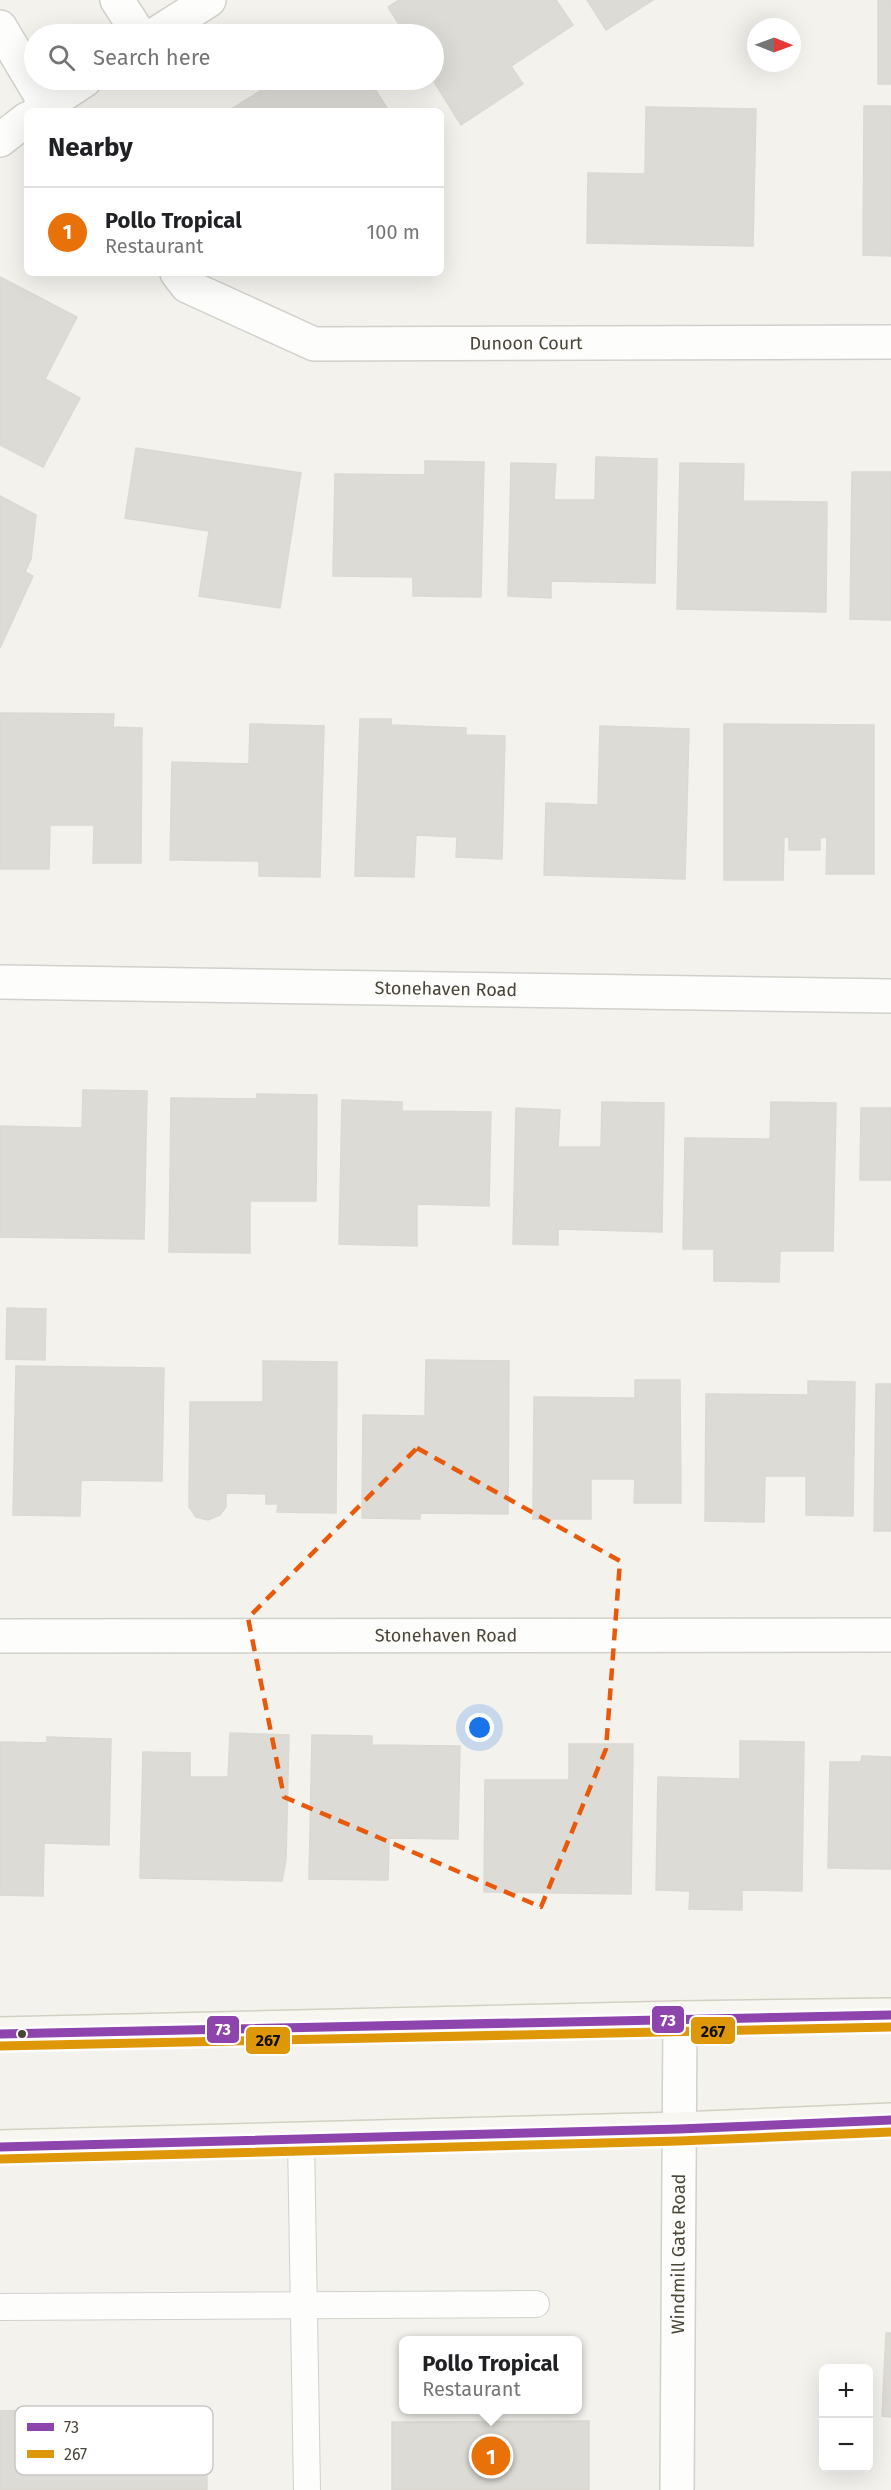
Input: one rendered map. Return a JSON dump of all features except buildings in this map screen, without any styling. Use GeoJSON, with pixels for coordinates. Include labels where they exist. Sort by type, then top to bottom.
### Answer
{"type":"FeatureCollection","features":[{"type":"Feature","properties":{"kind":"main road"},"geometry":{"type":"LineString","coordinates":[[0,2034],[891,2015]]}},
{"type":"Feature","properties":{"kind":"main road"},"geometry":{"type":"LineString","coordinates":[[0,2147],[35,2148],[679,2130],[891,2120]]}},
{"type":"Feature","properties":{"kind":"main road"},"geometry":{"type":"LineString","coordinates":[[0,2133],[35,2148]]}},
{"type":"Feature","properties":{"kind":"street"},"geometry":{"type":"LineString","coordinates":[[117,0],[133,24]]}},
{"type":"Feature","properties":{"kind":"street"},"geometry":{"type":"LineString","coordinates":[[172,24],[209,0]]}},
{"type":"Feature","properties":{"kind":"street"},"geometry":{"type":"LineString","coordinates":[[0,27],[24,78]]}},
{"type":"Feature","properties":{"kind":"street"},"geometry":{"type":"LineString","coordinates":[[30,90],[38,108]]}},
{"type":"Feature","properties":{"kind":"street"},"geometry":{"type":"LineString","coordinates":[[46,108],[71,90]]}},
{"type":"Feature","properties":{"kind":"street"},"geometry":{"type":"LineString","coordinates":[[0,140],[24,123]]}},
{"type":"Feature","properties":{"kind":"street","name":"Dunoon Court"},"geometry":{"type":"LineString","coordinates":[[180,276],[188,286],[314,344],[891,342]]}},
{"type":"Feature","properties":{"kind":"street","name":"Stonehaven Road"},"geometry":{"type":"LineString","coordinates":[[0,982],[891,996]]}},
{"type":"Feature","properties":{"kind":"street","name":"Stonehaven Road"},"geometry":{"type":"LineString","coordinates":[[0,1636],[891,1635]]}},
{"type":"Feature","properties":{"kind":"street","name":"Windmill Gate Road"},"geometry":{"type":"LineString","coordinates":[[677,2490],[680,2018]]}},
{"type":"Feature","properties":{"kind":"lane"},"geometry":{"type":"LineString","coordinates":[[301,2140],[307,2490]]}},
{"type":"Feature","properties":{"kind":"lane"},"geometry":{"type":"LineString","coordinates":[[0,2307],[536,2304]]}},
{"type":"Feature","properties":{"kind":"highlighted area"},"geometry":{"type":"Polygon","coordinates":[[[417,1448],[620,1561],[606,1749],[541,1907],[284,1797],[248,1618],[417,1448]]]}},
{"type":"Feature","properties":{"kind":"transit line","name":"73"},"geometry":{"type":"LineString","coordinates":[[0,2034],[891,2015]]}},
{"type":"Feature","properties":{"kind":"transit line","name":"267"},"geometry":{"type":"LineString","coordinates":[[0,2046],[891,2027]]}},
{"type":"Feature","properties":{"kind":"transit line","name":"73"},"geometry":{"type":"LineString","coordinates":[[0,2147],[679,2129],[891,2120]]}},
{"type":"Feature","properties":{"kind":"transit line","name":"267"},"geometry":{"type":"LineString","coordinates":[[0,2159],[679,2141],[891,2132]]}},
{"type":"Feature","properties":{"kind":"place","name":"Pollo Tropical"},"geometry":{"type":"Point","coordinates":[491,2456]}}]}
